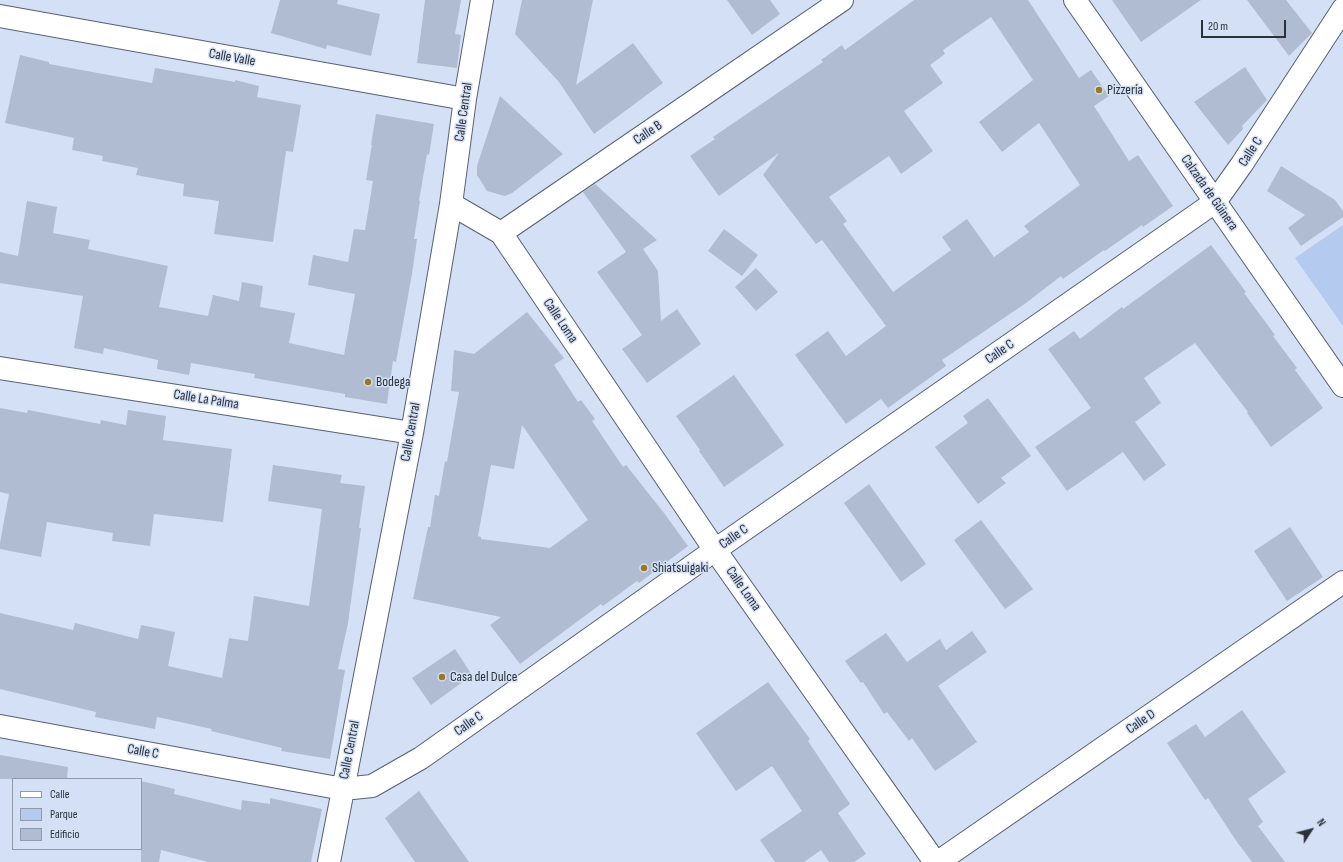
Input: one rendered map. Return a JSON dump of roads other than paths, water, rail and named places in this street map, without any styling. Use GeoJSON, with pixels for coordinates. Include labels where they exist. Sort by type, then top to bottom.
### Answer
{"type":"FeatureCollection","features":[{"type":"Feature","properties":{"kind":"street","name":"Calle Central"},"geometry":{"type":"LineString","coordinates":[[329,862],[412,432],[451,204],[465,99],[482,0]]}},
{"type":"Feature","properties":{"kind":"street","name":"Calle B"},"geometry":{"type":"LineString","coordinates":[[501,233],[842,0]]}},
{"type":"Feature","properties":{"kind":"street","name":"Calzada de Güinera"},"geometry":{"type":"LineString","coordinates":[[1075,0],[1343,386]]}},
{"type":"Feature","properties":{"kind":"street","name":"Calle C"},"geometry":{"type":"LineString","coordinates":[[0,726],[343,789],[372,786],[421,758],[715,550],[1215,202],[1242,164],[1343,9]]}},
{"type":"Feature","properties":{"kind":"street","name":"Calle Valle"},"geometry":{"type":"LineString","coordinates":[[0,16],[465,99]]}},
{"type":"Feature","properties":{"kind":"street"},"geometry":{"type":"LineString","coordinates":[[451,204],[501,233]]}},
{"type":"Feature","properties":{"kind":"street","name":"Calle Loma"},"geometry":{"type":"LineString","coordinates":[[501,233],[715,550],[935,862]]}},
{"type":"Feature","properties":{"kind":"street","name":"Calle La Palma"},"geometry":{"type":"LineString","coordinates":[[0,368],[412,432]]}},
{"type":"Feature","properties":{"kind":"street","name":"Calle D"},"geometry":{"type":"LineString","coordinates":[[938,862],[1343,582]]}},
{"type":"Feature","properties":{"kind":"place","name":"Pizzería"},"geometry":{"type":"Point","coordinates":[1099,90]}},
{"type":"Feature","properties":{"kind":"place","name":"Bodega"},"geometry":{"type":"Point","coordinates":[368,382]}},
{"type":"Feature","properties":{"kind":"place","name":"Shiatsuigaki"},"geometry":{"type":"Point","coordinates":[644,568]}},
{"type":"Feature","properties":{"kind":"place","name":"Casa del Dulce"},"geometry":{"type":"Point","coordinates":[442,677]}}]}
